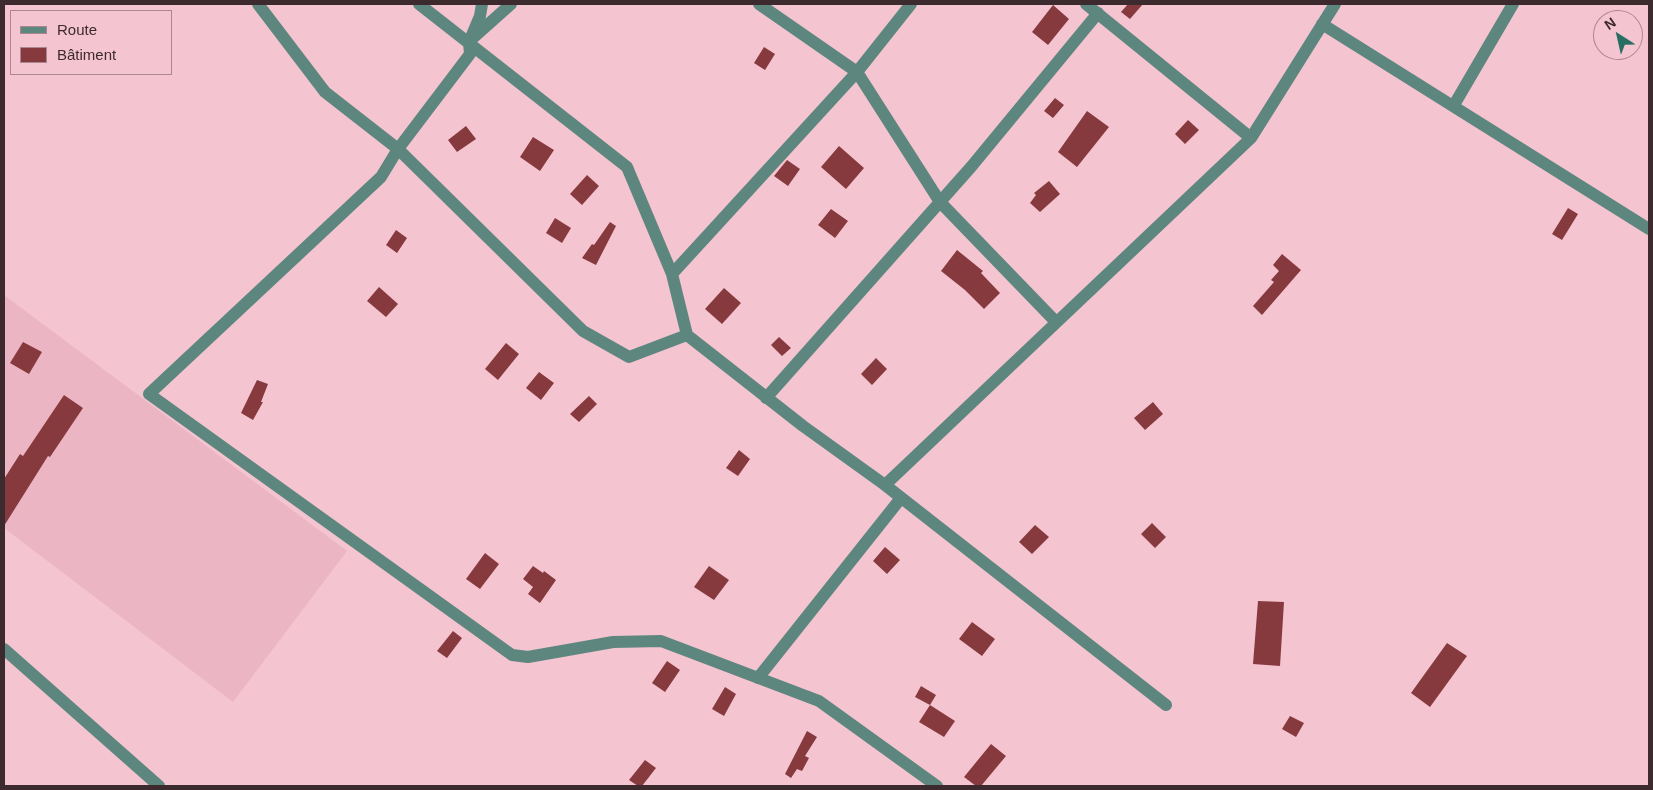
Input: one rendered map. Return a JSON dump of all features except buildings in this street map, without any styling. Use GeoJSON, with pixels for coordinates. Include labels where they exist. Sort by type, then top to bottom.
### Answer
{"type":"FeatureCollection","features":[{"type":"Feature","properties":{"kind":"street"},"geometry":{"type":"LineString","coordinates":[[258,4],[325,92],[398,149],[583,331],[629,357],[687,335]]}},
{"type":"Feature","properties":{"kind":"street"},"geometry":{"type":"LineString","coordinates":[[419,4],[627,168],[672,274],[687,335],[803,426],[885,485],[1166,705]]}},
{"type":"Feature","properties":{"kind":"street"},"geometry":{"type":"LineString","coordinates":[[482,4],[480,16],[469,42],[470,54],[398,149],[381,176],[150,394],[512,655],[528,657],[613,642],[661,641],[819,701],[937,786]]}},
{"type":"Feature","properties":{"kind":"street"},"geometry":{"type":"LineString","coordinates":[[469,42],[511,4]]}},
{"type":"Feature","properties":{"kind":"street"},"geometry":{"type":"LineString","coordinates":[[759,4],[857,72],[940,202],[1056,322]]}},
{"type":"Feature","properties":{"kind":"street"},"geometry":{"type":"LineString","coordinates":[[672,274],[857,72],[911,4]]}},
{"type":"Feature","properties":{"kind":"street"},"geometry":{"type":"LineString","coordinates":[[1086,4],[1250,138]]}},
{"type":"Feature","properties":{"kind":"street"},"geometry":{"type":"LineString","coordinates":[[885,485],[1250,138],[1335,4]]}},
{"type":"Feature","properties":{"kind":"street"},"geometry":{"type":"LineString","coordinates":[[1454,106],[1513,4]]}},
{"type":"Feature","properties":{"kind":"street"},"geometry":{"type":"LineString","coordinates":[[767,398],[972,167],[1098,13]]}},
{"type":"Feature","properties":{"kind":"street"},"geometry":{"type":"LineString","coordinates":[[1322,24],[1649,228]]}},
{"type":"Feature","properties":{"kind":"street"},"geometry":{"type":"LineString","coordinates":[[758,678],[901,498]]}},
{"type":"Feature","properties":{"kind":"street"},"geometry":{"type":"LineString","coordinates":[[4,649],[158,786]]}},
{"type":"Feature","properties":{"kind":"shaded area"},"geometry":{"type":"Polygon","coordinates":[[[4,295],[347,551],[233,702],[4,528],[4,295]]]}}]}
